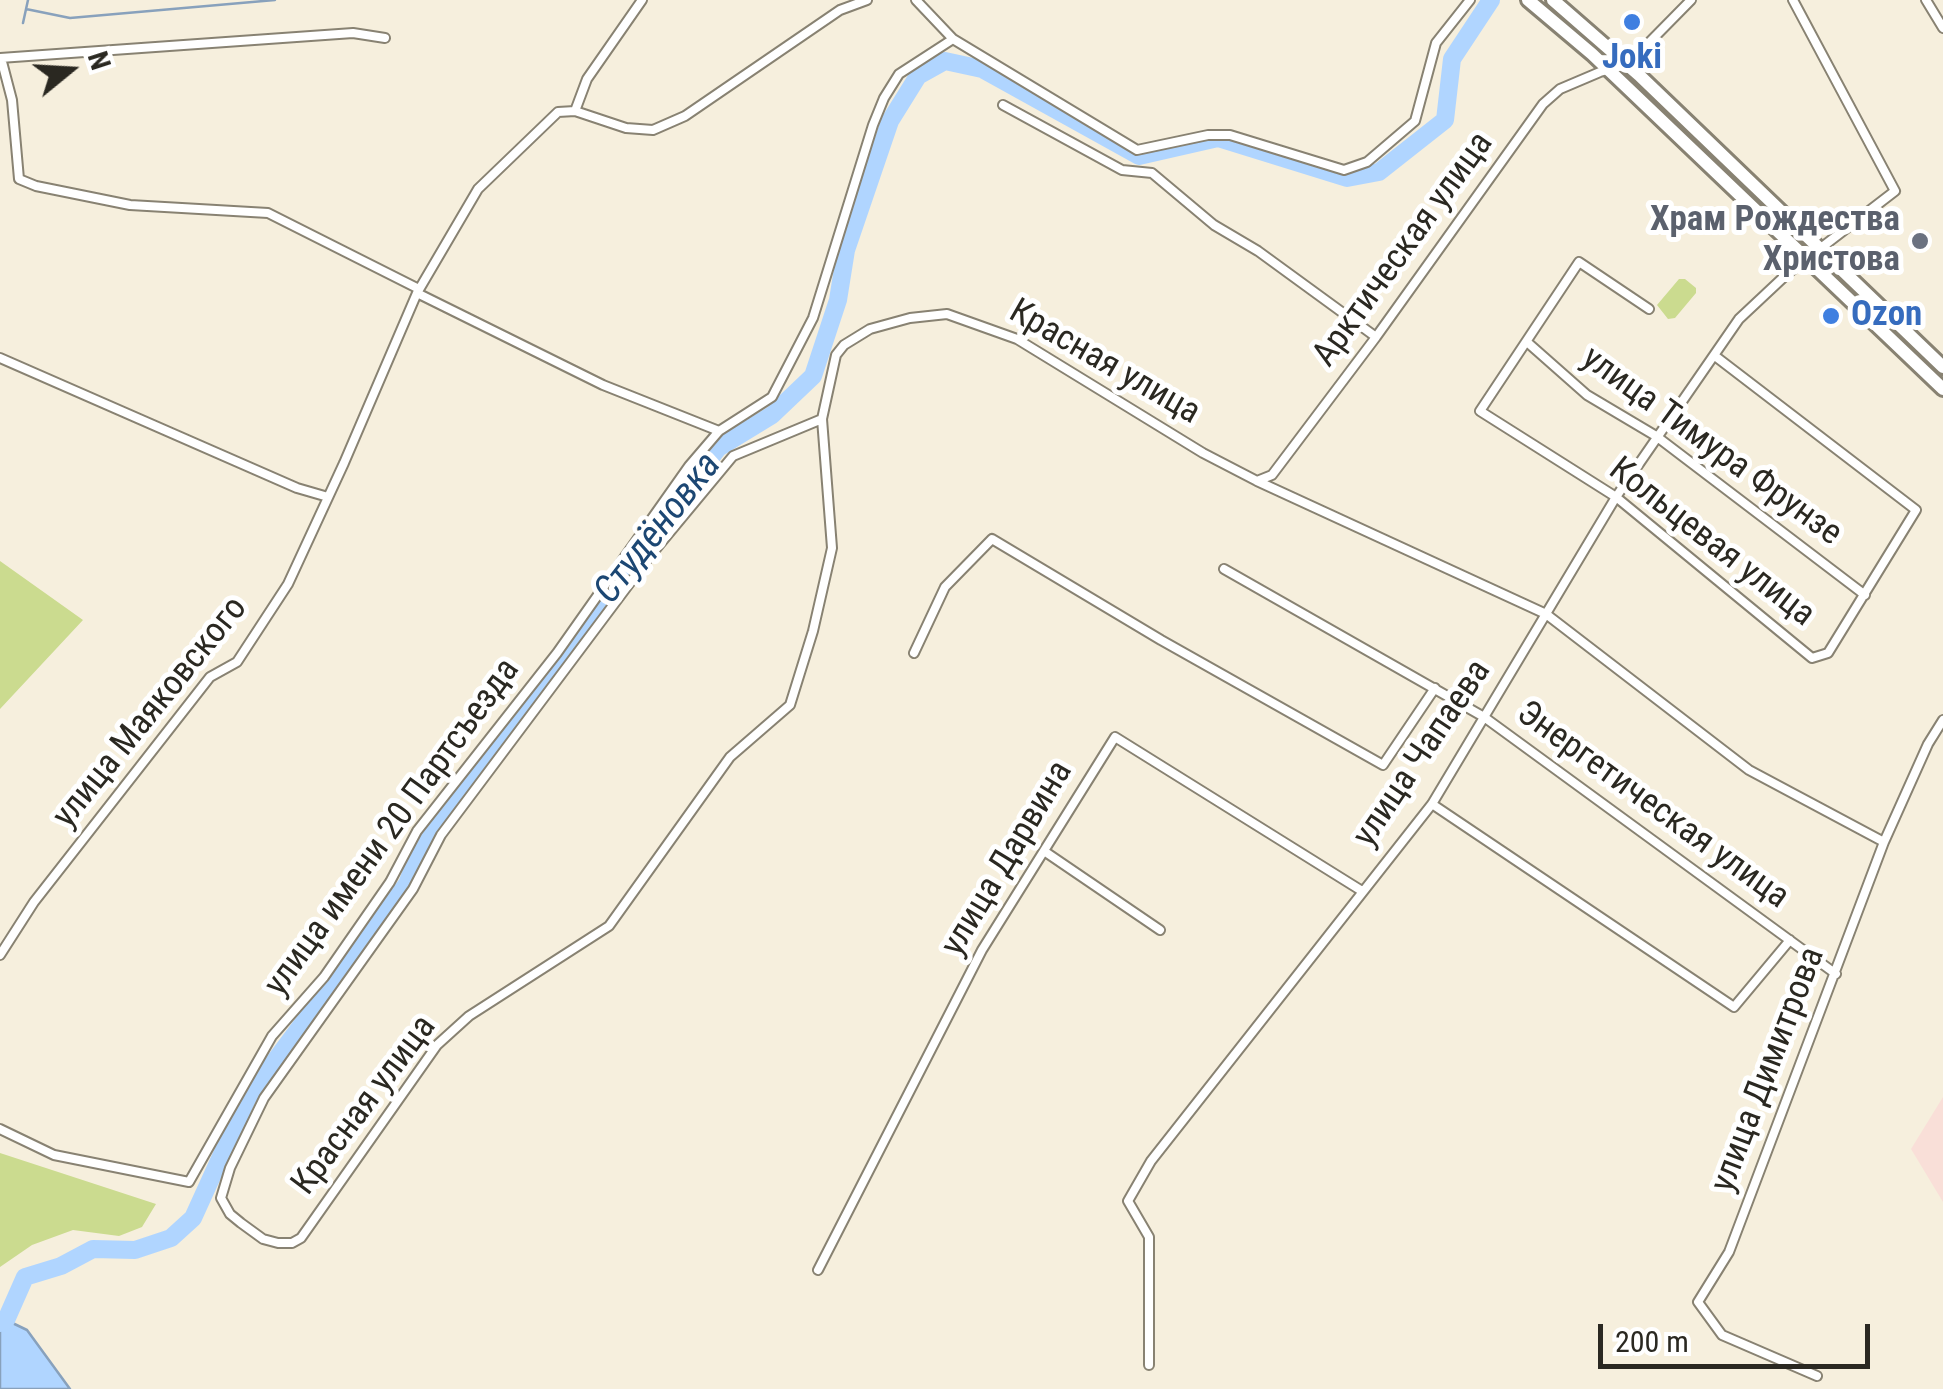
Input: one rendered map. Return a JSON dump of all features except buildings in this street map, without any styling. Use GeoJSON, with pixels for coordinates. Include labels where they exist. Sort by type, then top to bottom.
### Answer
{"type":"FeatureCollection","features":[{"type":"Feature","properties":{"kind":"main road"},"geometry":{"type":"LineString","coordinates":[[1528,0],[1943,367]]}},
{"type":"Feature","properties":{"kind":"main road"},"geometry":{"type":"LineString","coordinates":[[1553,0],[1639,75],[1943,389]]}},
{"type":"Feature","properties":{"kind":"main road"},"geometry":{"type":"LineString","coordinates":[[1592,54],[1602,55],[1602,42]]}},
{"type":"Feature","properties":{"kind":"main road"},"geometry":{"type":"LineString","coordinates":[[1628,88],[1630,73],[1639,75]]}},
{"type":"Feature","properties":{"kind":"street"},"geometry":{"type":"LineString","coordinates":[[642,0],[587,79],[575,111],[626,128],[653,130],[685,116],[840,10],[868,0]]}},
{"type":"Feature","properties":{"kind":"street"},"geometry":{"type":"LineString","coordinates":[[916,0],[953,39],[1138,150],[1208,135],[1230,135],[1344,170],[1367,162],[1415,121],[1436,42],[1470,0]]}},
{"type":"Feature","properties":{"kind":"street"},"geometry":{"type":"LineString","coordinates":[[1627,65],[1690,0]]}},
{"type":"Feature","properties":{"kind":"street","name":"улица Чапаева"},"geometry":{"type":"LineString","coordinates":[[1149,1365],[1148,1237],[1128,1202],[1151,1161],[1432,804],[1616,497],[1739,319],[1814,253],[1896,191],[1793,0]]}},
{"type":"Feature","properties":{"kind":"street"},"geometry":{"type":"LineString","coordinates":[[1926,0],[1943,28]]}},
{"type":"Feature","properties":{"kind":"street"},"geometry":{"type":"LineString","coordinates":[[384,38],[353,33],[0,58],[12,100],[19,179],[130,206],[268,213],[603,386],[720,432]]}},
{"type":"Feature","properties":{"kind":"street","name":"улица имени 20 Партсъезда"},"geometry":{"type":"LineString","coordinates":[[0,1129],[54,1155],[189,1182],[272,1036],[324,977],[390,882],[416,831],[557,652],[690,466],[720,432],[772,397],[814,318],[836,238],[884,98],[899,74],[953,39]]}},
{"type":"Feature","properties":{"kind":"street","name":"Арктическая улица"},"geometry":{"type":"LineString","coordinates":[[1257,481],[1272,475],[1543,104],[1560,89],[1627,65]]}},
{"type":"Feature","properties":{"kind":"street"},"geometry":{"type":"LineString","coordinates":[[1003,105],[1122,170],[1152,172],[1214,226],[1258,251],[1376,337]]}},
{"type":"Feature","properties":{"kind":"street","name":"улица Маяковского"},"geometry":{"type":"LineString","coordinates":[[0,955],[34,902],[210,677],[237,662],[288,584],[418,291],[478,190],[558,112],[575,111]]}},
{"type":"Feature","properties":{"kind":"street","name":"Кольцевая улица"},"geometry":{"type":"LineString","coordinates":[[1649,309],[1579,262],[1480,411],[1616,497],[1812,658],[1828,652],[1916,510],[1715,356]]}},
{"type":"Feature","properties":{"kind":"street","name":"Красная улица"},"geometry":{"type":"LineString","coordinates":[[278,1243],[301,1238],[437,1046],[468,1016],[609,926],[730,757],[790,704],[813,632],[832,548],[822,419],[836,355],[870,329],[890,322],[947,314],[1017,339],[1203,453],[1546,614],[1750,770],[1884,842]]}},
{"type":"Feature","properties":{"kind":"street","name":"улица Тимура Фрунзе"},"geometry":{"type":"LineString","coordinates":[[1527,342],[1587,394],[1656,436],[1865,594]]}},
{"type":"Feature","properties":{"kind":"street"},"geometry":{"type":"LineString","coordinates":[[0,358],[296,488],[328,497]]}},
{"type":"Feature","properties":{"kind":"street","name":"улица имени 20 Партсъезда"},"geometry":{"type":"LineString","coordinates":[[278,1243],[263,1239],[241,1223],[230,1214],[222,1198],[230,1168],[264,1098],[413,889],[441,835],[650,556],[734,456],[822,419]]}},
{"type":"Feature","properties":{"kind":"street"},"geometry":{"type":"LineString","coordinates":[[914,653],[944,588],[992,539],[1383,765],[1435,688]]}},
{"type":"Feature","properties":{"kind":"street","name":"Энергетическая улица"},"geometry":{"type":"LineString","coordinates":[[1224,569],[1484,717],[1836,974]]}},
{"type":"Feature","properties":{"kind":"street","name":"улица Димитрова"},"geometry":{"type":"LineString","coordinates":[[1818,1376],[1722,1336],[1698,1302],[1729,1252],[1884,842],[1928,744],[1943,720]]}},
{"type":"Feature","properties":{"kind":"street","name":"улица Дарвина"},"geometry":{"type":"LineString","coordinates":[[818,1270],[982,950],[1115,737],[1362,891]]}},
{"type":"Feature","properties":{"kind":"street"},"geometry":{"type":"LineString","coordinates":[[1432,804],[1734,1007],[1790,940]]}},
{"type":"Feature","properties":{"kind":"street"},"geometry":{"type":"LineString","coordinates":[[1044,851],[1160,930]]}},
{"type":"Feature","properties":{"kind":"shaded area"},"geometry":{"type":"Polygon","coordinates":[[[1943,1097],[1943,1202],[1911,1149],[1943,1097]]]}},
{"type":"Feature","properties":{"kind":"green space"},"geometry":{"type":"Polygon","coordinates":[[[1679,279],[1696,288],[1696,293],[1675,318],[1668,319],[1657,305],[1679,279]]]}},
{"type":"Feature","properties":{"kind":"green space"},"geometry":{"type":"Polygon","coordinates":[[[0,561],[83,620],[0,709],[0,561]]]}},
{"type":"Feature","properties":{"kind":"green space"},"geometry":{"type":"Polygon","coordinates":[[[0,1153],[156,1204],[142,1227],[119,1236],[73,1230],[32,1245],[0,1267],[0,1153]]]}},
{"type":"Feature","properties":{"kind":"water"},"geometry":{"type":"Polygon","coordinates":[[[0,1317],[27,1330],[70,1389],[0,1389],[0,1317]]]}},
{"type":"Feature","properties":{"kind":"waterway"},"geometry":{"type":"LineString","coordinates":[[23,23],[28,0]]}},
{"type":"Feature","properties":{"kind":"waterway"},"geometry":{"type":"LineString","coordinates":[[26,9],[70,18],[275,0]]}},
{"type":"Feature","properties":{"kind":"waterway","name":"Студёновка"},"geometry":{"type":"LineString","coordinates":[[0,1323],[6,1320],[25,1277],[61,1266],[93,1249],[135,1250],[171,1238],[193,1218],[248,1097],[407,884],[424,838],[718,448],[772,415],[813,376],[838,300],[846,250],[890,121],[918,76],[945,61],[982,69],[1139,156],[1218,138],[1347,178],[1379,172],[1445,120],[1452,59],[1491,0]]}},
{"type":"Feature","properties":{"kind":"place","name":"Joki"},"geometry":{"type":"Point","coordinates":[1632,22]}},
{"type":"Feature","properties":{"kind":"place","name":"Храм Рождества Христова"},"geometry":{"type":"Point","coordinates":[1920,241]}},
{"type":"Feature","properties":{"kind":"place","name":"Ozon"},"geometry":{"type":"Point","coordinates":[1831,316]}}]}
